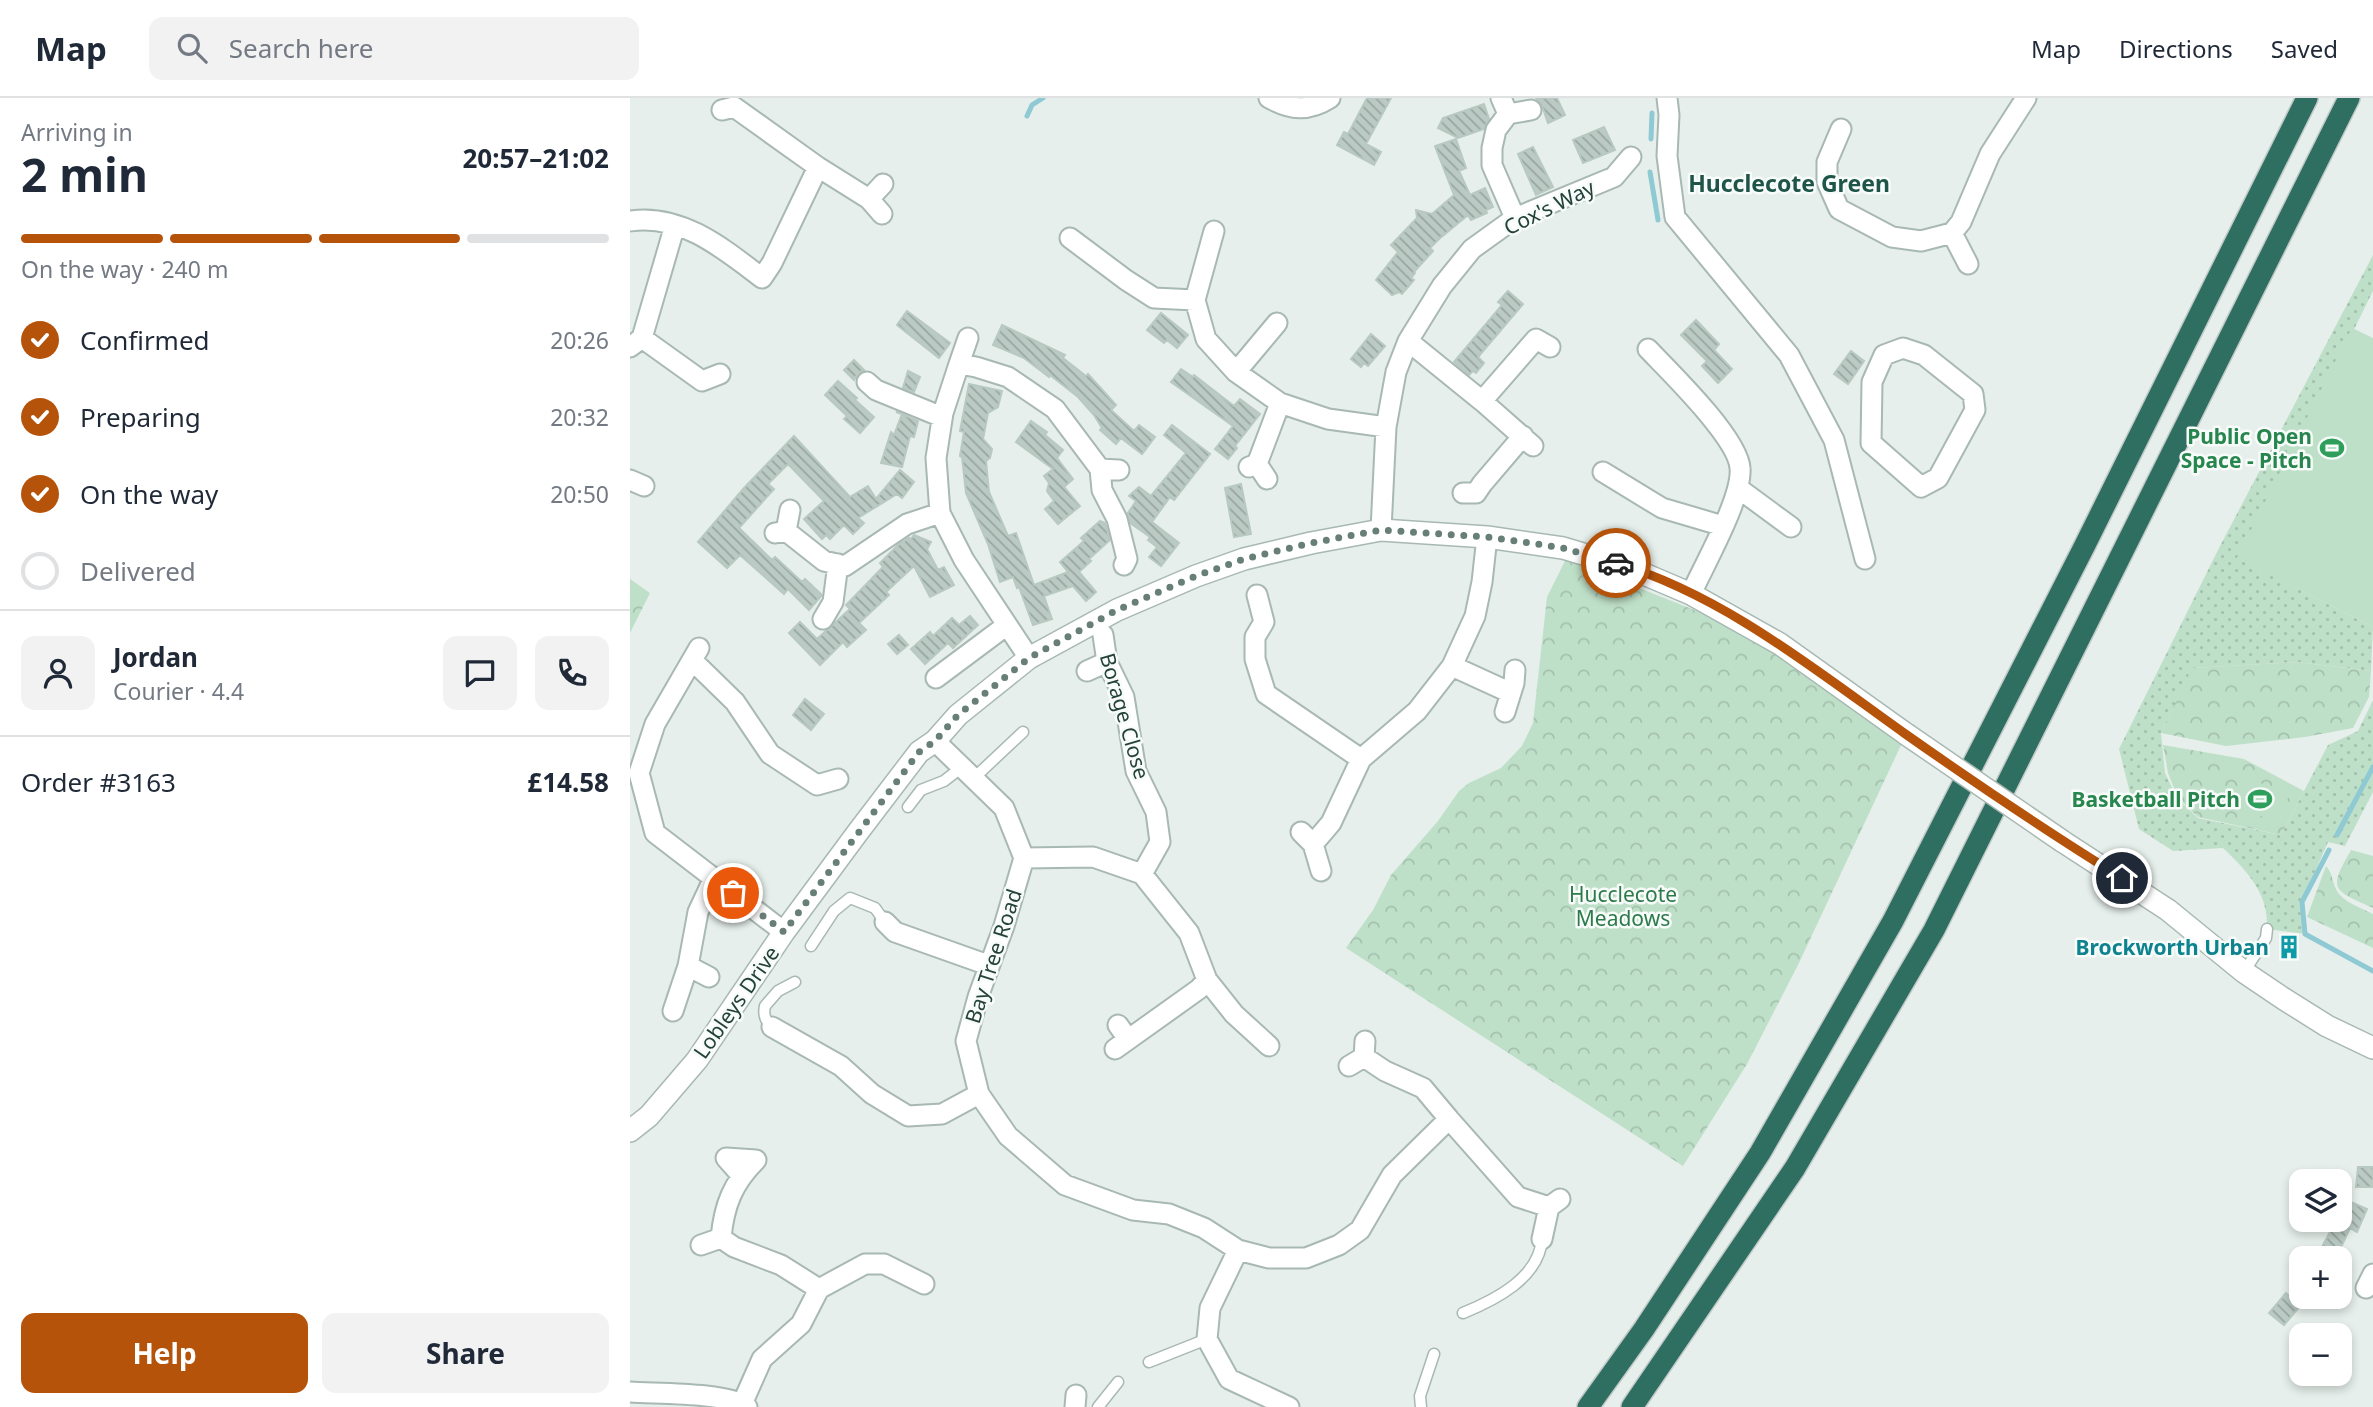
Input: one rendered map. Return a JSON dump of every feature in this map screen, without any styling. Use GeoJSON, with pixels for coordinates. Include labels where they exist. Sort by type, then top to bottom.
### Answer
{"type":"FeatureCollection","features":[{"type":"Feature","properties":{"kind":"highway"},"geometry":{"type":"LineString","coordinates":[[1588,1407],[1644,1329],[1760,1153],[1893,921],[2085,545],[2307,98]]}},
{"type":"Feature","properties":{"kind":"highway"},"geometry":{"type":"LineString","coordinates":[[1632,1407],[1795,1168],[1934,930],[2349,98]]}},
{"type":"Feature","properties":{"kind":"street"},"geometry":{"type":"LineString","coordinates":[[1269,98],[1286,107],[1298,109],[1321,104],[1330,98]]}},
{"type":"Feature","properties":{"kind":"street"},"geometry":{"type":"LineString","coordinates":[[1667,98],[1667,156],[1675,217],[1789,355],[1834,439],[1865,559]]}},
{"type":"Feature","properties":{"kind":"street"},"geometry":{"type":"LineString","coordinates":[[1841,129],[1827,162],[1827,181],[1839,209],[1892,237],[1921,241],[1952,233],[1961,222],[1990,154],[2026,98]]}},
{"type":"Feature","properties":{"kind":"street"},"geometry":{"type":"LineString","coordinates":[[729,105],[876,206],[883,184]]}},
{"type":"Feature","properties":{"kind":"street"},"geometry":{"type":"LineString","coordinates":[[1516,218],[1492,165],[1492,148],[1504,106],[1531,110]]}},
{"type":"Feature","properties":{"kind":"street","name":"Cox's Way"},"geometry":{"type":"LineString","coordinates":[[1381,530],[1386,427],[1396,372],[1408,341],[1441,286],[1472,249],[1516,218],[1616,180],[1630,157]]}},
{"type":"Feature","properties":{"kind":"street"},"geometry":{"type":"LineString","coordinates":[[630,221],[675,225],[714,242],[762,278],[772,263],[818,167]]}},
{"type":"Feature","properties":{"kind":"street"},"geometry":{"type":"LineString","coordinates":[[675,225],[636,342],[702,381],[720,374]]}},
{"type":"Feature","properties":{"kind":"street"},"geometry":{"type":"LineString","coordinates":[[1214,231],[1195,300],[1206,339],[1236,372],[1280,403],[1328,419],[1386,427]]}},
{"type":"Feature","properties":{"kind":"street"},"geometry":{"type":"LineString","coordinates":[[1952,233],[1968,264]]}},
{"type":"Feature","properties":{"kind":"street"},"geometry":{"type":"LineString","coordinates":[[1070,238],[1154,298],[1195,300]]}},
{"type":"Feature","properties":{"kind":"street"},"geometry":{"type":"LineString","coordinates":[[1236,372],[1277,323]]}},
{"type":"Feature","properties":{"kind":"street"},"geometry":{"type":"LineString","coordinates":[[968,338],[942,417],[936,458],[940,513],[964,560],[1029,658]]}},
{"type":"Feature","properties":{"kind":"street"},"geometry":{"type":"LineString","coordinates":[[1482,401],[1539,339]]}},
{"type":"Feature","properties":{"kind":"street"},"geometry":{"type":"LineString","coordinates":[[1408,341],[1528,441],[1482,484],[1476,493],[1463,493]]}},
{"type":"Feature","properties":{"kind":"street"},"geometry":{"type":"LineString","coordinates":[[1834,439],[1871,443],[1921,487],[1938,478],[1975,410],[1973,394],[1924,355],[1903,348],[1884,355],[1872,382],[1871,443]]}},
{"type":"Feature","properties":{"kind":"street"},"geometry":{"type":"LineString","coordinates":[[1648,349],[1706,410],[1737,456],[1740,468],[1738,488],[1691,594]]}},
{"type":"Feature","properties":{"kind":"street"},"geometry":{"type":"LineString","coordinates":[[959,364],[1008,377],[1055,409],[1109,469],[1102,490],[1124,542],[1127,559],[1124,565]]}},
{"type":"Feature","properties":{"kind":"street"},"geometry":{"type":"LineString","coordinates":[[867,382],[876,390],[942,417]]}},
{"type":"Feature","properties":{"kind":"street"},"geometry":{"type":"LineString","coordinates":[[1258,470],[1280,403]]}},
{"type":"Feature","properties":{"kind":"street"},"geometry":{"type":"LineString","coordinates":[[1603,472],[1662,508],[1723,526]]}},
{"type":"Feature","properties":{"kind":"street"},"geometry":{"type":"LineString","coordinates":[[1738,488],[1791,527]]}},
{"type":"Feature","properties":{"kind":"street"},"geometry":{"type":"LineString","coordinates":[[790,510],[780,532],[824,561],[845,566],[907,524],[940,513]]}},
{"type":"Feature","properties":{"kind":"street","name":"Lobleys Drive"},"geometry":{"type":"LineString","coordinates":[[630,1130],[649,1116],[697,1059],[784,932],[919,752],[935,741],[958,715],[1029,658],[1117,610],[1196,576],[1258,556],[1381,530],[1487,537],[1563,548],[1630,568],[1691,594],[1780,644],[2062,841],[2168,910],[2244,972],[2328,1026],[2373,1048]]}},
{"type":"Feature","properties":{"kind":"street"},"geometry":{"type":"LineString","coordinates":[[1321,871],[1307,838],[1331,823],[1361,759],[1417,711],[1452,666],[1475,616],[1487,537]]}},
{"type":"Feature","properties":{"kind":"street"},"geometry":{"type":"LineString","coordinates":[[823,619],[833,602],[838,564]]}},
{"type":"Feature","properties":{"kind":"street"},"geometry":{"type":"LineString","coordinates":[[1257,594],[1272,625],[1255,637],[1255,659],[1266,694],[1361,759]]}},
{"type":"Feature","properties":{"kind":"street"},"geometry":{"type":"LineString","coordinates":[[936,678],[1007,625]]}},
{"type":"Feature","properties":{"kind":"street","name":"Borage Close"},"geometry":{"type":"LineString","coordinates":[[1103,635],[1107,662],[1124,697],[1136,771],[1156,812],[1160,842],[1142,874]]}},
{"type":"Feature","properties":{"kind":"street"},"geometry":{"type":"LineString","coordinates":[[784,932],[655,833],[639,773],[655,724],[696,655],[735,702],[770,754],[817,785],[838,779]]}},
{"type":"Feature","properties":{"kind":"street"},"geometry":{"type":"LineString","coordinates":[[1087,671],[1107,662]]}},
{"type":"Feature","properties":{"kind":"street"},"geometry":{"type":"LineString","coordinates":[[1452,666],[1508,702],[1515,670]]}},
{"type":"Feature","properties":{"kind":"street"},"geometry":{"type":"LineString","coordinates":[[935,741],[1004,808],[1024,858],[1093,858],[1142,874],[1189,933],[1207,980],[1234,1014],[1269,1046]]}},
{"type":"Feature","properties":{"kind":"street","name":"Bay Tree Road"},"geometry":{"type":"LineString","coordinates":[[1024,858],[966,1041],[979,1094],[1008,1136],[1065,1185],[1133,1210],[1169,1214],[1204,1228],[1238,1250],[1269,1258],[1306,1258],[1339,1245],[1360,1230],[1392,1175],[1449,1119]]}},
{"type":"Feature","properties":{"kind":"street"},"geometry":{"type":"LineString","coordinates":[[673,1010],[688,966],[698,912],[713,878]]}},
{"type":"Feature","properties":{"kind":"street"},"geometry":{"type":"LineString","coordinates":[[885,922],[895,932],[988,965]]}},
{"type":"Feature","properties":{"kind":"street"},"geometry":{"type":"LineString","coordinates":[[688,966],[709,977]]}},
{"type":"Feature","properties":{"kind":"street"},"geometry":{"type":"LineString","coordinates":[[1120,1038],[1199,989],[1207,980]]}},
{"type":"Feature","properties":{"kind":"street"},"geometry":{"type":"LineString","coordinates":[[772,1027],[816,1059],[841,1066],[872,1094],[908,1116],[942,1114],[979,1094]]}},
{"type":"Feature","properties":{"kind":"street"},"geometry":{"type":"LineString","coordinates":[[1359,1054],[1385,1071],[1423,1088],[1518,1197],[1555,1203],[1542,1239]]}},
{"type":"Feature","properties":{"kind":"street"},"geometry":{"type":"LineString","coordinates":[[721,1238],[723,1212],[741,1175],[756,1160]]}},
{"type":"Feature","properties":{"kind":"street"},"geometry":{"type":"LineString","coordinates":[[701,1245],[721,1238]]}},
{"type":"Feature","properties":{"kind":"street"},"geometry":{"type":"LineString","coordinates":[[721,1238],[734,1247],[781,1265],[819,1289]]}},
{"type":"Feature","properties":{"kind":"street"},"geometry":{"type":"LineString","coordinates":[[1238,1250],[1210,1308],[1207,1339],[1229,1379],[1289,1407]]}},
{"type":"Feature","properties":{"kind":"street"},"geometry":{"type":"LineString","coordinates":[[630,1392],[711,1397],[745,1405],[762,1359],[801,1324],[819,1289],[865,1264],[884,1264],[924,1284]]}},
{"type":"Feature","properties":{"kind":"lane"},"geometry":{"type":"LineString","coordinates":[[908,807],[921,790],[968,773],[1023,732]]}},
{"type":"Feature","properties":{"kind":"lane"},"geometry":{"type":"LineString","coordinates":[[811,946],[834,911],[850,898],[875,908],[885,922]]}},
{"type":"Feature","properties":{"kind":"lane"},"geometry":{"type":"LineString","coordinates":[[2244,972],[2266,939],[2267,929]]}},
{"type":"Feature","properties":{"kind":"lane"},"geometry":{"type":"LineString","coordinates":[[772,1027],[764,1017],[765,1006],[778,991],[795,982]]}},
{"type":"Feature","properties":{"kind":"lane"},"geometry":{"type":"LineString","coordinates":[[1463,1313],[1500,1295],[1520,1278],[1536,1261],[1542,1239]]}},
{"type":"Feature","properties":{"kind":"lane"},"geometry":{"type":"LineString","coordinates":[[1149,1362],[1207,1339]]}},
{"type":"Feature","properties":{"kind":"lane"},"geometry":{"type":"LineString","coordinates":[[1421,1407],[1420,1396],[1434,1354]]}},
{"type":"Feature","properties":{"kind":"lane"},"geometry":{"type":"LineString","coordinates":[[1098,1407],[1118,1382]]}},
{"type":"Feature","properties":{"kind":"green space"},"geometry":{"type":"Polygon","coordinates":[[[2373,255],[2373,291],[2240,559],[2373,627],[2371,671],[2297,662],[2193,668],[2161,733],[2165,773],[2177,798],[2198,818],[2281,835],[2328,745],[2358,731],[2373,700],[2373,792],[2345,846],[2328,842],[2302,902],[2305,934],[2267,929],[2267,916],[2261,894],[2241,866],[2223,848],[2173,851],[2139,829],[2119,749],[2219,548],[2373,255]]]}},
{"type":"Feature","properties":{"kind":"green space","name":"Public Open Space - Pitch"},"geometry":{"type":"Polygon","coordinates":[[[2352,328],[2373,338],[2373,627],[2237,558],[2352,328]]]}},
{"type":"Feature","properties":{"kind":"green space","name":"Hucclecote Meadows"},"geometry":{"type":"Polygon","coordinates":[[[1566,559],[1780,644],[1902,743],[1798,965],[1747,1064],[1683,1166],[1346,948],[1373,910],[1391,875],[1438,821],[1459,791],[1469,783],[1501,768],[1522,746],[1533,723],[1547,597],[1566,559]]]}},
{"type":"Feature","properties":{"kind":"green space"},"geometry":{"type":"Polygon","coordinates":[[[630,579],[650,593],[630,633],[630,579]]]}},
{"type":"Feature","properties":{"kind":"green space"},"geometry":{"type":"Polygon","coordinates":[[[2297,662],[2371,671],[2369,697],[2353,728],[2305,737],[2226,746],[2161,733],[2192,668],[2297,662]]]}},
{"type":"Feature","properties":{"kind":"green space"},"geometry":{"type":"Polygon","coordinates":[[[2163,745],[2244,759],[2304,791],[2281,835],[2198,817],[2178,798],[2168,773],[2163,745]]]}},
{"type":"Feature","properties":{"kind":"green space","name":"Basketball Pitch"},"geometry":{"type":"Polygon","coordinates":[[[2243,775],[2289,796],[2276,823],[2232,802],[2243,775]]]}},
{"type":"Feature","properties":{"kind":"green space"},"geometry":{"type":"Polygon","coordinates":[[[2351,850],[2373,856],[2373,908],[2349,897],[2338,887],[2339,873],[2351,850]]]}},
{"type":"Feature","properties":{"kind":"green space"},"geometry":{"type":"Polygon","coordinates":[[[2326,866],[2342,897],[2373,914],[2373,948],[2307,917],[2326,866]]]}},
{"type":"Feature","properties":{"kind":"building"},"geometry":{"type":"Polygon","coordinates":[[[1367,98],[1391,98],[1366,144],[1381,152],[1374,165],[1337,145],[1344,132],[1348,134],[1367,98]]]}},
{"type":"Feature","properties":{"kind":"building"},"geometry":{"type":"Polygon","coordinates":[[[1536,98],[1557,98],[1565,115],[1548,123],[1541,103],[1536,98]]]}},
{"type":"Feature","properties":{"kind":"building"},"geometry":{"type":"Polygon","coordinates":[[[1484,104],[1489,119],[1484,129],[1458,138],[1438,128],[1443,118],[1484,104]]]}},
{"type":"Feature","properties":{"kind":"building"},"geometry":{"type":"Polygon","coordinates":[[[1604,127],[1615,150],[1583,163],[1573,140],[1604,127]]]}},
{"type":"Feature","properties":{"kind":"building"},"geometry":{"type":"Polygon","coordinates":[[[1456,139],[1466,168],[1459,171],[1470,195],[1485,188],[1493,207],[1486,210],[1487,213],[1471,220],[1468,215],[1439,239],[1430,248],[1433,251],[1414,272],[1411,278],[1414,280],[1402,294],[1399,292],[1392,295],[1376,280],[1398,252],[1391,245],[1417,218],[1416,210],[1432,214],[1454,195],[1435,146],[1456,139]]]}},
{"type":"Feature","properties":{"kind":"building"},"geometry":{"type":"Polygon","coordinates":[[[1533,147],[1553,187],[1536,195],[1518,154],[1533,147]]]}},
{"type":"Feature","properties":{"kind":"building"},"geometry":{"type":"Polygon","coordinates":[[[1508,291],[1523,304],[1478,357],[1484,363],[1476,373],[1473,371],[1469,375],[1454,362],[1502,305],[1498,302],[1508,291]]]}},
{"type":"Feature","properties":{"kind":"building"},"geometry":{"type":"Polygon","coordinates":[[[907,311],[950,343],[939,358],[897,325],[907,311]]]}},
{"type":"Feature","properties":{"kind":"building"},"geometry":{"type":"Polygon","coordinates":[[[1161,313],[1188,335],[1177,348],[1167,340],[1164,343],[1147,330],[1161,313]]]}},
{"type":"Feature","properties":{"kind":"building"},"geometry":{"type":"Polygon","coordinates":[[[1696,320],[1719,344],[1714,350],[1732,369],[1718,383],[1702,366],[1707,361],[1681,335],[1696,320]]]}},
{"type":"Feature","properties":{"kind":"building"},"geometry":{"type":"Polygon","coordinates":[[[1002,325],[1065,355],[1063,358],[1086,376],[1088,374],[1116,405],[1111,410],[1134,431],[1139,425],[1155,437],[1142,454],[1121,438],[1116,444],[1100,430],[1102,428],[1094,415],[1078,397],[1050,375],[1049,377],[1024,358],[993,345],[1002,325]]]}},
{"type":"Feature","properties":{"kind":"building"},"geometry":{"type":"Polygon","coordinates":[[[1371,334],[1385,346],[1368,366],[1364,363],[1361,367],[1351,359],[1371,334]]]}},
{"type":"Feature","properties":{"kind":"building"},"geometry":{"type":"Polygon","coordinates":[[[1851,351],[1864,361],[1848,384],[1834,374],[1851,351]]]}},
{"type":"Feature","properties":{"kind":"building"},"geometry":{"type":"Polygon","coordinates":[[[854,360],[864,370],[858,373],[854,380],[844,370],[854,360]]]}},
{"type":"Feature","properties":{"kind":"building"},"geometry":{"type":"Polygon","coordinates":[[[1181,369],[1193,377],[1194,375],[1234,406],[1240,399],[1260,414],[1228,459],[1215,449],[1233,426],[1171,382],[1181,369]]]}},
{"type":"Feature","properties":{"kind":"building"},"geometry":{"type":"Polygon","coordinates":[[[908,371],[920,377],[914,392],[903,388],[908,371]]]}},
{"type":"Feature","properties":{"kind":"building"},"geometry":{"type":"Polygon","coordinates":[[[838,381],[874,417],[860,433],[844,419],[847,416],[825,395],[838,381]]]}},
{"type":"Feature","properties":{"kind":"building"},"geometry":{"type":"Polygon","coordinates":[[[969,384],[1002,391],[998,407],[988,413],[983,439],[992,449],[990,458],[986,461],[989,492],[1008,536],[1016,533],[1034,585],[1068,572],[1060,562],[1084,541],[1081,538],[1100,521],[1105,523],[1110,540],[1079,572],[1096,592],[1086,601],[1073,586],[1044,596],[1052,619],[1033,625],[1013,577],[1000,582],[988,544],[966,493],[960,456],[964,432],[960,431],[969,384]]]}},
{"type":"Feature","properties":{"kind":"building"},"geometry":{"type":"Polygon","coordinates":[[[902,414],[918,421],[914,437],[910,436],[902,467],[881,463],[891,432],[894,435],[902,414]]]}},
{"type":"Feature","properties":{"kind":"building"},"geometry":{"type":"Polygon","coordinates":[[[1031,421],[1047,432],[1045,435],[1063,450],[1057,458],[1073,479],[1064,487],[1080,506],[1058,524],[1045,509],[1054,501],[1047,491],[1049,483],[1044,476],[1053,469],[1016,442],[1031,421]]]}},
{"type":"Feature","properties":{"kind":"building"},"geometry":{"type":"Polygon","coordinates":[[[1172,425],[1210,454],[1174,500],[1170,497],[1152,522],[1179,543],[1161,566],[1149,557],[1157,547],[1148,540],[1150,537],[1130,523],[1128,513],[1136,501],[1129,496],[1139,487],[1151,496],[1186,453],[1164,435],[1172,425]]]}},
{"type":"Feature","properties":{"kind":"building"},"geometry":{"type":"Polygon","coordinates":[[[794,436],[850,497],[868,486],[876,499],[900,470],[914,482],[902,498],[897,494],[858,518],[864,523],[853,534],[844,525],[830,539],[826,535],[822,539],[804,519],[824,501],[788,464],[768,484],[774,489],[739,528],[772,560],[775,557],[802,582],[805,579],[822,595],[809,610],[788,589],[784,594],[740,555],[727,568],[698,542],[744,488],[794,436]]]}},
{"type":"Feature","properties":{"kind":"building"},"geometry":{"type":"Polygon","coordinates":[[[1241,484],[1251,534],[1234,537],[1225,488],[1241,484]]]}},
{"type":"Feature","properties":{"kind":"building"},"geometry":{"type":"Polygon","coordinates":[[[914,535],[931,542],[927,549],[938,570],[944,567],[954,585],[930,597],[914,566],[886,592],[889,595],[859,623],[866,630],[847,647],[843,642],[820,665],[789,633],[800,622],[817,639],[850,609],[846,605],[883,567],[880,563],[898,545],[914,535]]]}},
{"type":"Feature","properties":{"kind":"building"},"geometry":{"type":"Polygon","coordinates":[[[970,616],[978,625],[953,648],[948,643],[925,664],[911,649],[930,632],[933,636],[952,618],[959,625],[970,616]]]}},
{"type":"Feature","properties":{"kind":"building"},"geometry":{"type":"Polygon","coordinates":[[[899,635],[908,645],[897,654],[888,644],[899,635]]]}},
{"type":"Feature","properties":{"kind":"building"},"geometry":{"type":"Polygon","coordinates":[[[805,699],[824,714],[811,730],[793,715],[805,699]]]}},
{"type":"Feature","properties":{"kind":"building"},"geometry":{"type":"Polygon","coordinates":[[[2358,1167],[2373,1167],[2373,1187],[2356,1187],[2358,1167]]]}},
{"type":"Feature","properties":{"kind":"building"},"geometry":{"type":"Polygon","coordinates":[[[2352,1203],[2367,1209],[2357,1232],[2352,1229],[2352,1203]]]}},
{"type":"Feature","properties":{"kind":"building"},"geometry":{"type":"Polygon","coordinates":[[[2330,1232],[2348,1232],[2342,1246],[2322,1246],[2330,1232]]]}},
{"type":"Feature","properties":{"kind":"building"},"geometry":{"type":"Polygon","coordinates":[[[2286,1293],[2289,1295],[2289,1309],[2298,1309],[2284,1325],[2269,1313],[2286,1293]]]}},
{"type":"Feature","properties":{"kind":"waterway"},"geometry":{"type":"LineString","coordinates":[[1027,116],[1032,105],[1043,98]]}},
{"type":"Feature","properties":{"kind":"waterway"},"geometry":{"type":"LineString","coordinates":[[1651,139],[1652,113]]}},
{"type":"Feature","properties":{"kind":"waterway"},"geometry":{"type":"LineString","coordinates":[[1650,172],[1658,220]]}},
{"type":"Feature","properties":{"kind":"waterway"},"geometry":{"type":"LineString","coordinates":[[2337,835],[2373,767]]}},
{"type":"Feature","properties":{"kind":"waterway"},"geometry":{"type":"LineString","coordinates":[[2329,850],[2302,902],[2305,934],[2373,971]]}},
{"type":"Feature","properties":{"kind":"way so far"},"geometry":{"type":"LineString","coordinates":[[733,893],[784,932],[919,752],[935,741],[958,715],[1029,658],[1117,610],[1196,576],[1244,559],[1381,530],[1487,537],[1538,544],[1616,563]]}},
{"type":"Feature","properties":{"kind":"place","name":"Public Open Space - Pitch"},"geometry":{"type":"Point","coordinates":[2332,448]}},
{"type":"Feature","properties":{"kind":"place","name":"Basketball Pitch"},"geometry":{"type":"Point","coordinates":[2260,799]}},
{"type":"Feature","properties":{"kind":"place","name":"Brockworth Urban"},"geometry":{"type":"Point","coordinates":[2289,947]}},
{"type":"Feature","properties":{"kind":"district","name":"Hucclecote Green"},"geometry":{"type":"Point","coordinates":[1789,183]}},
{"type":"Feature","properties":{"kind":"route"},"geometry":{"type":"LineString","coordinates":[[1616,563],[1691,594],[1780,644],[1929,750],[2062,841],[2122,878]]}}]}
